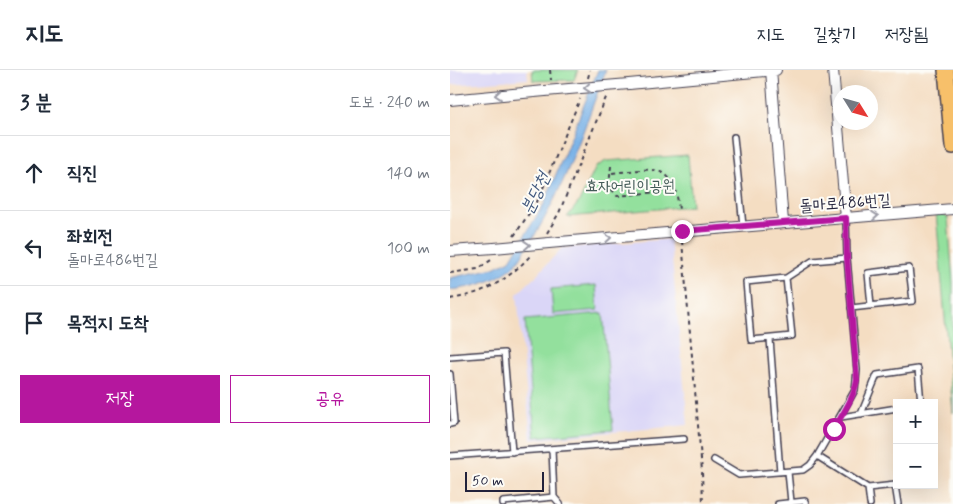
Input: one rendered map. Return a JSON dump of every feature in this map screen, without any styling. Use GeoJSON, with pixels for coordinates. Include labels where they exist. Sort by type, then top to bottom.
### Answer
{"type":"FeatureCollection","features":[{"type":"Feature","properties":{"kind":"main road"},"geometry":{"type":"LineString","coordinates":[[946,70],[953,146]]}},
{"type":"Feature","properties":{"kind":"street"},"geometry":{"type":"LineString","coordinates":[[771,70],[783,222]]}},
{"type":"Feature","properties":{"kind":"street"},"geometry":{"type":"LineString","coordinates":[[450,100],[776,70]]}},
{"type":"Feature","properties":{"kind":"street"},"geometry":{"type":"LineString","coordinates":[[832,70],[846,218]]}},
{"type":"Feature","properties":{"kind":"street","name":"돌마로486번길"},"geometry":{"type":"LineString","coordinates":[[495,253],[560,242],[953,209]]}},
{"type":"Feature","properties":{"kind":"street"},"geometry":{"type":"LineString","coordinates":[[450,251],[495,253]]}},
{"type":"Feature","properties":{"kind":"lane"},"geometry":{"type":"LineString","coordinates":[[734,137],[742,226]]}},
{"type":"Feature","properties":{"kind":"lane"},"geometry":{"type":"LineString","coordinates":[[714,460],[739,475],[803,470],[817,456],[841,417],[855,390],[857,380],[847,258],[846,218]]}},
{"type":"Feature","properties":{"kind":"lane"},"geometry":{"type":"LineString","coordinates":[[786,278],[792,336],[751,340],[746,282],[786,278],[812,261],[847,258]]}},
{"type":"Feature","properties":{"kind":"lane"},"geometry":{"type":"LineString","coordinates":[[852,308],[871,306],[913,300],[910,268],[868,273],[871,306]]}},
{"type":"Feature","properties":{"kind":"lane"},"geometry":{"type":"LineString","coordinates":[[770,339],[780,472]]}},
{"type":"Feature","properties":{"kind":"lane"},"geometry":{"type":"LineString","coordinates":[[450,357],[504,353],[512,452]]}},
{"type":"Feature","properties":{"kind":"lane"},"geometry":{"type":"LineString","coordinates":[[861,414],[877,376],[918,369],[921,399]]}},
{"type":"Feature","properties":{"kind":"lane"},"geometry":{"type":"LineString","coordinates":[[450,374],[454,424],[450,424]]}},
{"type":"Feature","properties":{"kind":"lane"},"geometry":{"type":"LineString","coordinates":[[841,417],[893,409]]}},
{"type":"Feature","properties":{"kind":"lane"},"geometry":{"type":"LineString","coordinates":[[450,456],[684,438]]}},
{"type":"Feature","properties":{"kind":"lane"},"geometry":{"type":"LineString","coordinates":[[552,449],[554,498],[560,504]]}},
{"type":"Feature","properties":{"kind":"lane"},"geometry":{"type":"LineString","coordinates":[[817,456],[868,488],[895,485],[898,504]]}},
{"type":"Feature","properties":{"kind":"lane"},"geometry":{"type":"LineString","coordinates":[[788,472],[791,502]]}},
{"type":"Feature","properties":{"kind":"lane"},"geometry":{"type":"LineString","coordinates":[[868,488],[870,504]]}},
{"type":"Feature","properties":{"kind":"lane"},"geometry":{"type":"LineString","coordinates":[[503,504],[503,502],[554,498]]}},
{"type":"Feature","properties":{"kind":"lane"},"geometry":{"type":"LineString","coordinates":[[778,504],[805,500],[806,504]]}},
{"type":"Feature","properties":{"kind":"path"},"geometry":{"type":"LineString","coordinates":[[550,70],[551,80]]}},
{"type":"Feature","properties":{"kind":"path"},"geometry":{"type":"LineString","coordinates":[[587,79],[590,70]]}},
{"type":"Feature","properties":{"kind":"path"},"geometry":{"type":"LineString","coordinates":[[543,238],[559,212],[607,94]]}},
{"type":"Feature","properties":{"kind":"path"},"geometry":{"type":"LineString","coordinates":[[512,238],[538,200],[580,98]]}},
{"type":"Feature","properties":{"kind":"path"},"geometry":{"type":"LineString","coordinates":[[611,166],[612,172],[609,186],[617,196],[677,190]]}},
{"type":"Feature","properties":{"kind":"path"},"geometry":{"type":"LineString","coordinates":[[612,172],[657,169],[666,174],[677,190],[679,210]]}},
{"type":"Feature","properties":{"kind":"path"},"geometry":{"type":"LineString","coordinates":[[682,236],[702,471],[702,504]]}},
{"type":"Feature","properties":{"kind":"path"},"geometry":{"type":"LineString","coordinates":[[450,299],[474,294],[501,282],[516,271],[535,251]]}},
{"type":"Feature","properties":{"kind":"path"},"geometry":{"type":"LineString","coordinates":[[450,273],[478,269],[495,253]]}},
{"type":"Feature","properties":{"kind":"shaded area"},"geometry":{"type":"Polygon","coordinates":[[[450,70],[527,70],[528,79],[450,85],[450,70]]]}},
{"type":"Feature","properties":{"kind":"shaded area"},"geometry":{"type":"Polygon","coordinates":[[[670,239],[688,425],[531,440],[517,294],[562,248],[670,239]]]}},
{"type":"Feature","properties":{"kind":"green space"},"geometry":{"type":"Polygon","coordinates":[[[532,70],[578,70],[574,80],[533,81],[532,70]]]}},
{"type":"Feature","properties":{"kind":"green space","name":"효자어린이공원"},"geometry":{"type":"Polygon","coordinates":[[[688,155],[692,206],[567,217],[579,202],[596,167],[606,161],[688,155]]]}},
{"type":"Feature","properties":{"kind":"green space"},"geometry":{"type":"Polygon","coordinates":[[[936,213],[941,213],[948,218],[953,282],[953,413],[936,213]]]}},
{"type":"Feature","properties":{"kind":"green space"},"geometry":{"type":"Polygon","coordinates":[[[596,285],[598,310],[553,314],[551,289],[596,285]]]}},
{"type":"Feature","properties":{"kind":"green space"},"geometry":{"type":"Polygon","coordinates":[[[603,313],[613,430],[535,437],[525,320],[603,313]]]}},
{"type":"Feature","properties":{"kind":"water"},"geometry":{"type":"Polygon","coordinates":[[[598,70],[606,70],[574,156],[545,218],[519,260],[508,271],[492,280],[467,288],[450,290],[450,278],[494,268],[510,260],[544,204],[598,70]]]}},
{"type":"Feature","properties":{"kind":"route"},"geometry":{"type":"LineString","coordinates":[[682,231],[846,218],[847,258],[857,380],[850,402],[834,429]]}},
{"type":"Feature","properties":{"kind":"water label","name":"분당천"},"geometry":{"type":"Point","coordinates":[535,193]}}]}
